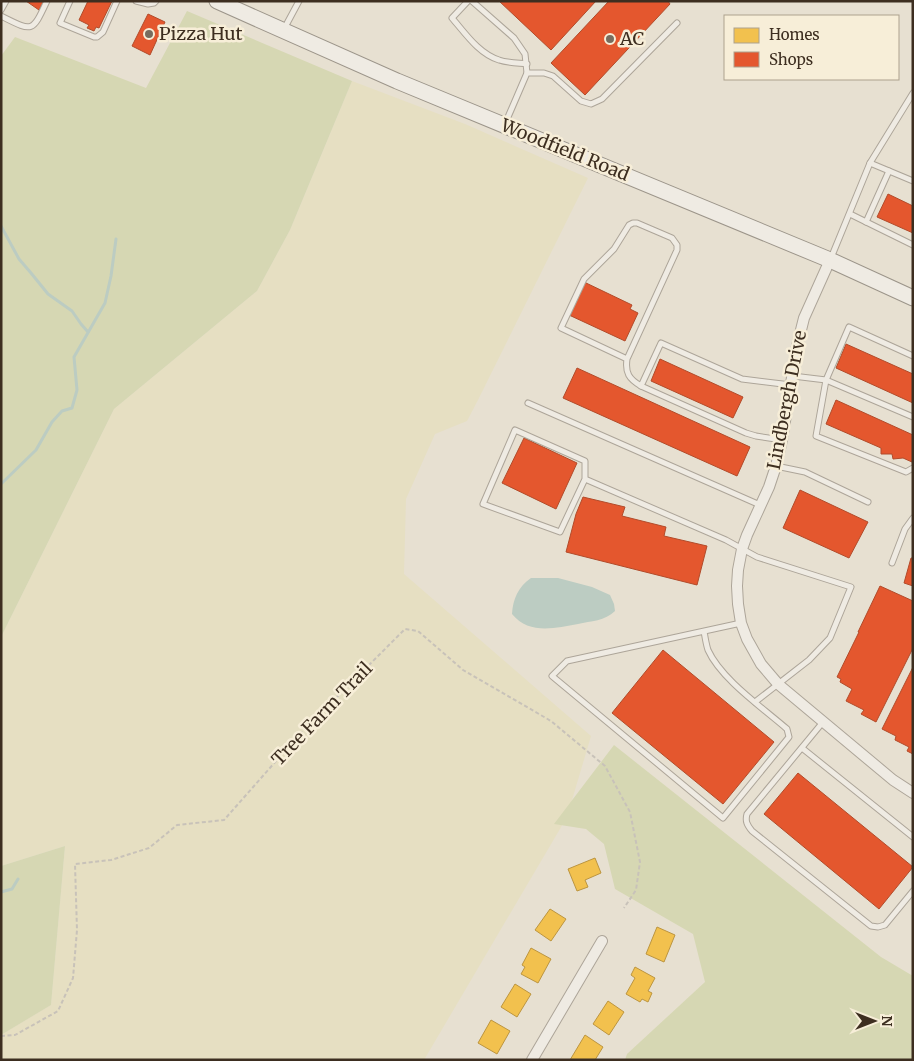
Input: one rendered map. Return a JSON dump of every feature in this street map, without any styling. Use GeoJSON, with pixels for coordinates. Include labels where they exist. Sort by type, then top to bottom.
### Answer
{"type":"FeatureCollection","features":[{"type":"Feature","properties":{"kind":"main road","name":"Woodfield Road"},"geometry":{"type":"LineString","coordinates":[[217,1],[389,77],[830,260],[913,298]]}},
{"type":"Feature","properties":{"kind":"street","name":"Lindbergh Drive"},"geometry":{"type":"LineString","coordinates":[[830,260],[804,318],[797,346],[776,466],[769,487],[746,535],[742,549],[736,586],[738,604],[741,623],[747,639],[761,664],[778,684],[893,780],[913,793]]}},
{"type":"Feature","properties":{"kind":"street"},"geometry":{"type":"LineString","coordinates":[[532,1060],[602,941]]}},
{"type":"Feature","properties":{"kind":"lane"},"geometry":{"type":"LineString","coordinates":[[1,10],[6,1]]}},
{"type":"Feature","properties":{"kind":"lane"},"geometry":{"type":"LineString","coordinates":[[1,16],[20,26],[30,27],[37,22],[47,1]]}},
{"type":"Feature","properties":{"kind":"lane"},"geometry":{"type":"LineString","coordinates":[[70,1],[60,23],[94,37],[103,32],[117,1]]}},
{"type":"Feature","properties":{"kind":"lane"},"geometry":{"type":"LineString","coordinates":[[136,1],[148,4],[156,1]]}},
{"type":"Feature","properties":{"kind":"lane"},"geometry":{"type":"LineString","coordinates":[[283,31],[299,1]]}},
{"type":"Feature","properties":{"kind":"lane"},"geometry":{"type":"LineString","coordinates":[[468,1],[452,18],[480,50],[498,60],[527,64]]}},
{"type":"Feature","properties":{"kind":"lane"},"geometry":{"type":"LineString","coordinates":[[472,1],[514,38],[525,54],[527,73],[504,125]]}},
{"type":"Feature","properties":{"kind":"lane"},"geometry":{"type":"LineString","coordinates":[[527,73],[549,74],[581,102],[591,104],[602,100],[676,23]]}},
{"type":"Feature","properties":{"kind":"lane"},"geometry":{"type":"LineString","coordinates":[[830,260],[870,163],[913,93]]}},
{"type":"Feature","properties":{"kind":"lane"},"geometry":{"type":"LineString","coordinates":[[870,163],[913,181]]}},
{"type":"Feature","properties":{"kind":"lane"},"geometry":{"type":"LineString","coordinates":[[866,222],[889,171]]}},
{"type":"Feature","properties":{"kind":"lane"},"geometry":{"type":"LineString","coordinates":[[850,214],[913,245]]}},
{"type":"Feature","properties":{"kind":"lane"},"geometry":{"type":"LineString","coordinates":[[627,359],[561,328],[584,279],[614,249],[629,225],[638,223],[672,238],[677,245],[677,250],[627,359],[626,368],[629,376],[641,386],[746,433],[782,440]]}},
{"type":"Feature","properties":{"kind":"lane"},"geometry":{"type":"LineString","coordinates":[[913,356],[849,327],[826,380],[816,436],[906,472],[913,468]]}},
{"type":"Feature","properties":{"kind":"lane"},"geometry":{"type":"LineString","coordinates":[[641,386],[661,344],[742,379],[826,380],[913,418]]}},
{"type":"Feature","properties":{"kind":"lane"},"geometry":{"type":"LineString","coordinates":[[528,403],[760,505]]}},
{"type":"Feature","properties":{"kind":"lane"},"geometry":{"type":"LineString","coordinates":[[515,430],[584,462],[585,479],[560,532],[483,504],[515,430]]}},
{"type":"Feature","properties":{"kind":"lane"},"geometry":{"type":"LineString","coordinates":[[776,466],[805,472],[868,502]]}},
{"type":"Feature","properties":{"kind":"lane"},"geometry":{"type":"LineString","coordinates":[[585,479],[726,540],[756,557],[850,587],[830,638],[809,660],[755,702]]}},
{"type":"Feature","properties":{"kind":"lane"},"geometry":{"type":"LineString","coordinates":[[892,563],[905,529],[913,518]]}},
{"type":"Feature","properties":{"kind":"lane"},"geometry":{"type":"LineString","coordinates":[[704,631],[708,648],[720,669],[730,680],[787,729],[789,738],[723,818],[552,676],[567,661],[704,631],[741,623]]}},
{"type":"Feature","properties":{"kind":"lane"},"geometry":{"type":"LineString","coordinates":[[823,722],[746,814],[747,826],[871,926],[885,925],[913,891]]}},
{"type":"Feature","properties":{"kind":"lane"},"geometry":{"type":"LineString","coordinates":[[802,748],[913,838]]}},
{"type":"Feature","properties":{"kind":"path","name":"Tree Farm Trail"},"geometry":{"type":"LineString","coordinates":[[1,1036],[15,1035],[58,1011],[73,978],[77,930],[75,864],[111,860],[149,848],[177,825],[224,820],[299,735],[405,629],[418,631],[463,670],[551,721],[605,766],[630,812],[640,862],[636,890],[624,908]]}},
{"type":"Feature","properties":{"kind":"shaded area"},"geometry":{"type":"Polygon","coordinates":[[[352,81],[465,124],[588,178],[467,421],[435,434],[406,499],[404,574],[591,736],[567,817],[424,1060],[1,1060],[1,1035],[51,1005],[65,846],[1,866],[1,637],[114,409],[257,291],[290,230],[352,81]]]}},
{"type":"Feature","properties":{"kind":"shaded area"},"geometry":{"type":"Polygon","coordinates":[[[531,578],[558,578],[592,587],[610,595],[615,611],[607,617],[598,620],[560,627],[543,628],[526,625],[512,614],[517,594],[531,578]]]}},
{"type":"Feature","properties":{"kind":"green space"},"geometry":{"type":"Polygon","coordinates":[[[187,11],[352,81],[290,230],[257,291],[114,409],[1,637],[1,56],[15,37],[146,88],[187,11]]]}},
{"type":"Feature","properties":{"kind":"green space"},"geometry":{"type":"Polygon","coordinates":[[[614,745],[881,957],[913,976],[913,1060],[625,1060],[627,1054],[705,982],[693,934],[615,889],[604,844],[586,829],[554,824],[614,745]]]}},
{"type":"Feature","properties":{"kind":"green space"},"geometry":{"type":"Polygon","coordinates":[[[65,846],[51,1005],[1,1035],[1,866],[65,846]]]}},
{"type":"Feature","properties":{"kind":"building: Homes"},"geometry":{"type":"Polygon","coordinates":[[[595,858],[601,873],[585,880],[588,887],[577,891],[568,869],[595,858]]]}},
{"type":"Feature","properties":{"kind":"building: Homes"},"geometry":{"type":"Polygon","coordinates":[[[550,909],[566,919],[551,941],[535,930],[550,909]]]}},
{"type":"Feature","properties":{"kind":"building: Homes"},"geometry":{"type":"Polygon","coordinates":[[[657,927],[675,935],[664,962],[646,954],[657,927]]]}},
{"type":"Feature","properties":{"kind":"building: Homes"},"geometry":{"type":"Polygon","coordinates":[[[531,948],[551,959],[538,983],[521,974],[525,967],[522,965],[531,948]]]}},
{"type":"Feature","properties":{"kind":"building: Homes"},"geometry":{"type":"Polygon","coordinates":[[[635,967],[655,978],[648,991],[652,993],[648,1002],[642,999],[640,1002],[626,994],[635,978],[631,975],[635,967]]]}},
{"type":"Feature","properties":{"kind":"building: Homes"},"geometry":{"type":"Polygon","coordinates":[[[515,984],[531,994],[517,1017],[501,1007],[515,984]]]}},
{"type":"Feature","properties":{"kind":"building: Homes"},"geometry":{"type":"Polygon","coordinates":[[[608,1001],[624,1012],[609,1035],[593,1024],[608,1001]]]}},
{"type":"Feature","properties":{"kind":"building: Homes"},"geometry":{"type":"Polygon","coordinates":[[[491,1020],[510,1031],[497,1054],[478,1043],[491,1020]]]}},
{"type":"Feature","properties":{"kind":"building: Homes"},"geometry":{"type":"Polygon","coordinates":[[[585,1035],[603,1047],[595,1060],[570,1060],[585,1035]]]}},
{"type":"Feature","properties":{"kind":"building: Shops"},"geometry":{"type":"Polygon","coordinates":[[[26,1],[44,1],[39,10],[26,1]]]}},
{"type":"Feature","properties":{"kind":"building: Shops"},"geometry":{"type":"Polygon","coordinates":[[[88,1],[112,1],[99,28],[96,27],[94,31],[87,28],[89,25],[79,20],[88,1]]]}},
{"type":"Feature","properties":{"kind":"building: Shops"},"geometry":{"type":"Polygon","coordinates":[[[499,1],[596,1],[551,50],[499,1]]]}},
{"type":"Feature","properties":{"kind":"building: Shops"},"geometry":{"type":"Polygon","coordinates":[[[609,1],[668,1],[670,4],[585,95],[551,63],[609,1]]]}},
{"type":"Feature","properties":{"kind":"building: Shops","name":"Pizza Hut"},"geometry":{"type":"Polygon","coordinates":[[[148,14],[165,22],[150,55],[132,46],[148,14]]]}},
{"type":"Feature","properties":{"kind":"building: Shops"},"geometry":{"type":"Polygon","coordinates":[[[888,194],[913,206],[913,233],[877,217],[888,194]]]}},
{"type":"Feature","properties":{"kind":"building: Shops"},"geometry":{"type":"Polygon","coordinates":[[[584,282],[632,305],[630,309],[638,313],[625,341],[569,315],[584,282]]]}},
{"type":"Feature","properties":{"kind":"building: Shops"},"geometry":{"type":"Polygon","coordinates":[[[846,344],[913,374],[913,403],[836,368],[846,344]]]}},
{"type":"Feature","properties":{"kind":"building: Shops"},"geometry":{"type":"Polygon","coordinates":[[[660,359],[743,397],[733,418],[651,381],[660,359]]]}},
{"type":"Feature","properties":{"kind":"building: Shops"},"geometry":{"type":"Polygon","coordinates":[[[577,368],[750,447],[737,476],[563,398],[577,368]]]}},
{"type":"Feature","properties":{"kind":"building: Shops"},"geometry":{"type":"Polygon","coordinates":[[[836,400],[913,435],[913,461],[903,458],[893,459],[892,454],[881,454],[881,448],[826,424],[836,400]]]}},
{"type":"Feature","properties":{"kind":"building: Shops"},"geometry":{"type":"Polygon","coordinates":[[[524,438],[577,463],[556,509],[502,483],[524,438]]]}},
{"type":"Feature","properties":{"kind":"building: Shops"},"geometry":{"type":"Polygon","coordinates":[[[800,490],[868,522],[849,558],[783,528],[800,490]]]}},
{"type":"Feature","properties":{"kind":"building: Shops"},"geometry":{"type":"Polygon","coordinates":[[[583,497],[625,507],[622,516],[666,527],[664,536],[707,546],[697,585],[566,552],[576,514],[583,497]]]}},
{"type":"Feature","properties":{"kind":"building: Shops"},"geometry":{"type":"Polygon","coordinates":[[[911,558],[913,558],[913,586],[904,583],[911,558]]]}},
{"type":"Feature","properties":{"kind":"building: Shops"},"geometry":{"type":"Polygon","coordinates":[[[880,586],[913,601],[913,648],[876,722],[861,714],[864,710],[846,701],[852,689],[840,682],[841,679],[837,677],[880,586]]]}},
{"type":"Feature","properties":{"kind":"building: Shops"},"geometry":{"type":"Polygon","coordinates":[[[663,650],[774,742],[723,804],[612,713],[663,650]]]}},
{"type":"Feature","properties":{"kind":"building: Shops"},"geometry":{"type":"Polygon","coordinates":[[[913,667],[913,754],[907,751],[909,747],[895,740],[896,736],[882,729],[913,667]]]}},
{"type":"Feature","properties":{"kind":"building: Shops"},"geometry":{"type":"Polygon","coordinates":[[[798,773],[913,867],[879,909],[764,814],[798,773]]]}},
{"type":"Feature","properties":{"kind":"waterway"},"geometry":{"type":"LineString","coordinates":[[1,226],[19,259],[48,294],[72,311],[88,332]]}},
{"type":"Feature","properties":{"kind":"waterway"},"geometry":{"type":"LineString","coordinates":[[1,484],[36,450],[52,422],[62,411],[72,408],[77,390],[74,357],[105,303],[116,239]]}},
{"type":"Feature","properties":{"kind":"waterway"},"geometry":{"type":"LineString","coordinates":[[1,892],[12,889],[18,879]]}},
{"type":"Feature","properties":{"kind":"place","name":"Pizza Hut"},"geometry":{"type":"Point","coordinates":[149,34]}},
{"type":"Feature","properties":{"kind":"place","name":"AC"},"geometry":{"type":"Point","coordinates":[610,39]}}]}
